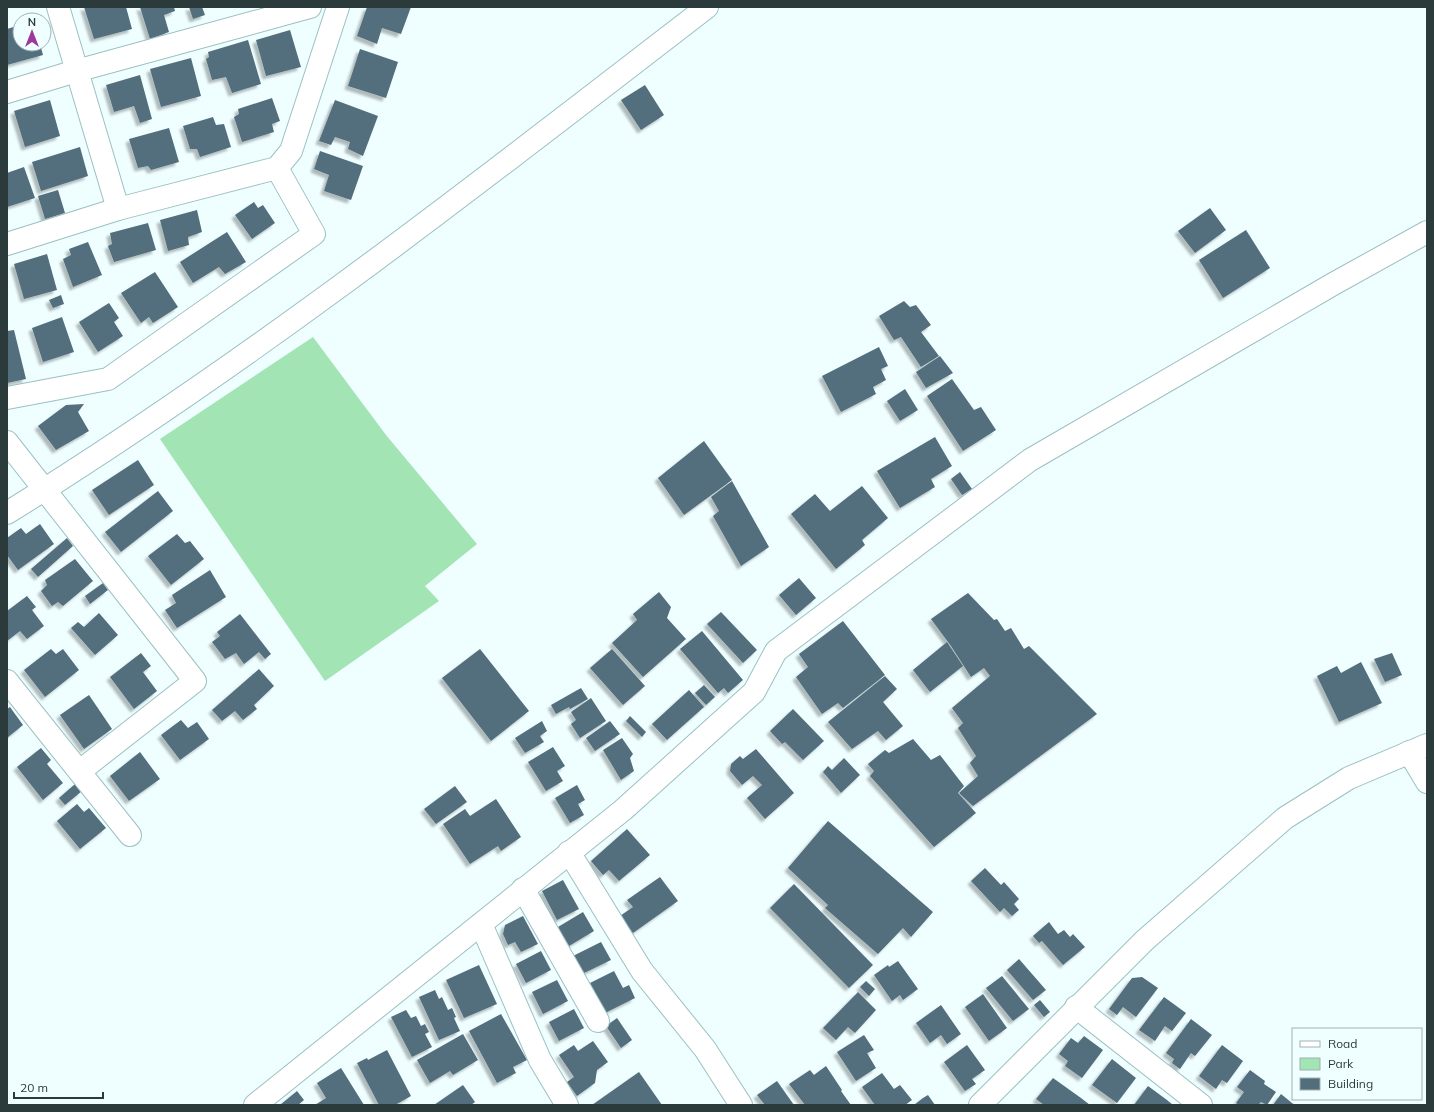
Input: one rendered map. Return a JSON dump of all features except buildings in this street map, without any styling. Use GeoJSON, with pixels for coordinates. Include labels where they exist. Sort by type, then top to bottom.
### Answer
{"type":"FeatureCollection","features":[{"type":"Feature","properties":{"kind":"street"},"geometry":{"type":"LineString","coordinates":[[58,7],[118,209]]}},
{"type":"Feature","properties":{"kind":"street"},"geometry":{"type":"LineString","coordinates":[[7,92],[76,71],[310,7]]}},
{"type":"Feature","properties":{"kind":"street"},"geometry":{"type":"LineString","coordinates":[[7,244],[118,209],[277,168],[292,151],[338,7]]}},
{"type":"Feature","properties":{"kind":"street"},"geometry":{"type":"LineString","coordinates":[[7,513],[245,355],[466,193],[707,7]]}},
{"type":"Feature","properties":{"kind":"street"},"geometry":{"type":"LineString","coordinates":[[7,398],[108,379],[314,234],[277,168]]}},
{"type":"Feature","properties":{"kind":"street"},"geometry":{"type":"LineString","coordinates":[[255,1105],[623,810],[754,692],[776,651],[1030,460],[1334,283],[1427,232]]}},
{"type":"Feature","properties":{"kind":"street"},"geometry":{"type":"LineString","coordinates":[[7,442],[43,490],[196,681],[80,771]]}},
{"type":"Feature","properties":{"kind":"street"},"geometry":{"type":"LineString","coordinates":[[7,681],[130,835]]}},
{"type":"Feature","properties":{"kind":"street"},"geometry":{"type":"LineString","coordinates":[[980,1105],[1076,1007],[1145,940],[1285,818],[1349,778],[1418,748],[1427,782]]}},
{"type":"Feature","properties":{"kind":"street"},"geometry":{"type":"LineString","coordinates":[[569,852],[642,971],[705,1049],[741,1105]]}},
{"type":"Feature","properties":{"kind":"street"},"geometry":{"type":"LineString","coordinates":[[523,889],[598,1021]]}},
{"type":"Feature","properties":{"kind":"street"},"geometry":{"type":"LineString","coordinates":[[481,924],[540,1060],[566,1105]]}},
{"type":"Feature","properties":{"kind":"street"},"geometry":{"type":"LineString","coordinates":[[1076,1007],[1201,1105]]}},
{"type":"Feature","properties":{"kind":"green space"},"geometry":{"type":"Polygon","coordinates":[[[313,337],[386,435],[477,544],[425,586],[439,601],[325,681],[160,439],[313,337]]]}}]}
